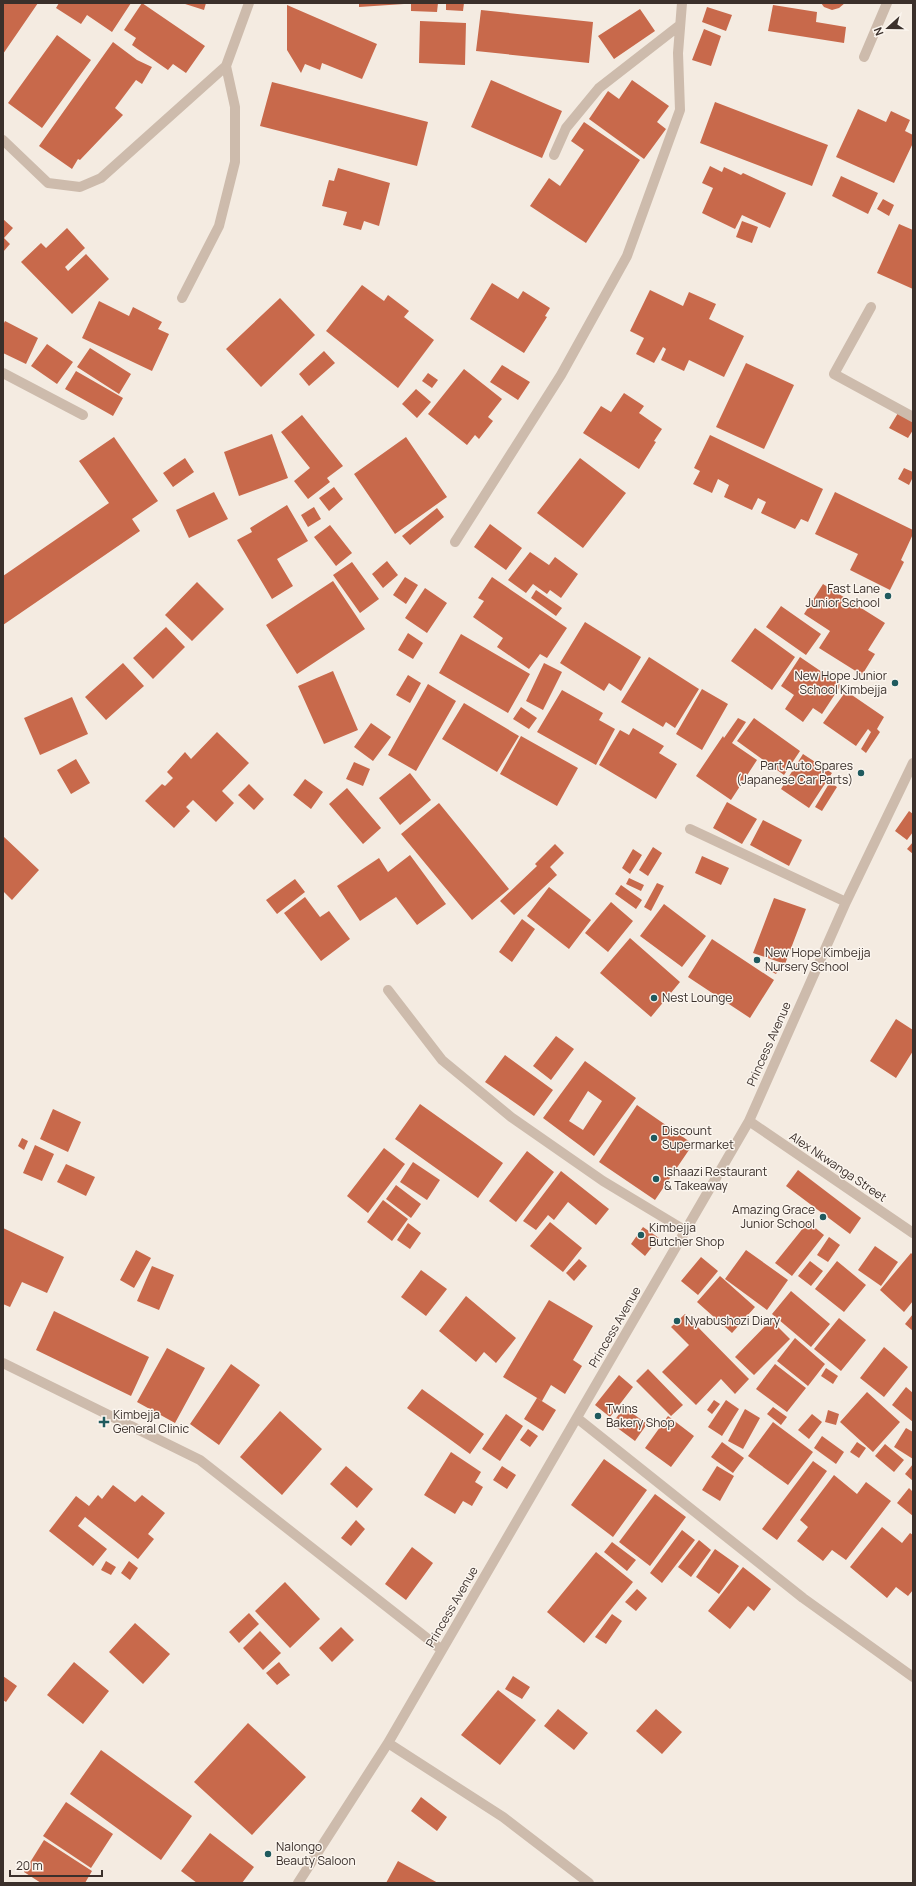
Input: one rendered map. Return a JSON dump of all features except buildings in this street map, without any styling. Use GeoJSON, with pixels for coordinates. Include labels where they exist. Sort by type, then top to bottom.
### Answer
{"type":"FeatureCollection","features":[{"type":"Feature","properties":{"kind":"street"},"geometry":{"type":"LineString","coordinates":[[3,140],[48,184],[80,187],[101,178],[226,66],[248,3]]}},
{"type":"Feature","properties":{"kind":"street"},"geometry":{"type":"LineString","coordinates":[[455,542],[561,375],[626,256],[680,110],[680,25],[682,3]]}},
{"type":"Feature","properties":{"kind":"street"},"geometry":{"type":"LineString","coordinates":[[864,56],[888,3]]}},
{"type":"Feature","properties":{"kind":"street"},"geometry":{"type":"LineString","coordinates":[[554,155],[566,128],[599,88],[680,25]]}},
{"type":"Feature","properties":{"kind":"street"},"geometry":{"type":"LineString","coordinates":[[182,298],[219,226],[235,162],[235,107],[226,66]]}},
{"type":"Feature","properties":{"kind":"street"},"geometry":{"type":"LineString","coordinates":[[871,307],[834,374],[913,416]]}},
{"type":"Feature","properties":{"kind":"street"},"geometry":{"type":"LineString","coordinates":[[3,373],[83,414]]}},
{"type":"Feature","properties":{"kind":"street","name":"Princess Avenue"},"geometry":{"type":"LineString","coordinates":[[298,1883],[388,1743],[749,1122],[846,902],[913,763]]}},
{"type":"Feature","properties":{"kind":"street"},"geometry":{"type":"LineString","coordinates":[[690,829],[846,902]]}},
{"type":"Feature","properties":{"kind":"street"},"geometry":{"type":"LineString","coordinates":[[388,990],[442,1060],[511,1117],[603,1181],[686,1231]]}},
{"type":"Feature","properties":{"kind":"street","name":"Alex Nkwanga Street"},"geometry":{"type":"LineString","coordinates":[[749,1122],[913,1233]]}},
{"type":"Feature","properties":{"kind":"street"},"geometry":{"type":"LineString","coordinates":[[3,1363],[200,1460],[442,1650]]}},
{"type":"Feature","properties":{"kind":"street"},"geometry":{"type":"LineString","coordinates":[[577,1418],[803,1598],[913,1677]]}},
{"type":"Feature","properties":{"kind":"street"},"geometry":{"type":"LineString","coordinates":[[388,1743],[503,1817],[588,1883]]}},
{"type":"Feature","properties":{"kind":"place","name":"Fast Lane Junior School"},"geometry":{"type":"Point","coordinates":[888,596]}},
{"type":"Feature","properties":{"kind":"place","name":"New Hope Junior School Kimbejja"},"geometry":{"type":"Point","coordinates":[895,683]}},
{"type":"Feature","properties":{"kind":"place","name":"Part Auto Spares (Japanese Car Parts)"},"geometry":{"type":"Point","coordinates":[861,773]}},
{"type":"Feature","properties":{"kind":"place","name":"New Hope Kimbejja Nursery School"},"geometry":{"type":"Point","coordinates":[757,960]}},
{"type":"Feature","properties":{"kind":"place","name":"Nest Lounge"},"geometry":{"type":"Point","coordinates":[654,998]}},
{"type":"Feature","properties":{"kind":"place","name":"Discount Supermarket"},"geometry":{"type":"Point","coordinates":[654,1138]}},
{"type":"Feature","properties":{"kind":"place","name":"Ishaazi Restaurant & Takeaway"},"geometry":{"type":"Point","coordinates":[656,1179]}},
{"type":"Feature","properties":{"kind":"place","name":"Amazing Grace Junior School"},"geometry":{"type":"Point","coordinates":[823,1217]}},
{"type":"Feature","properties":{"kind":"place","name":"Kimbejja Butcher Shop"},"geometry":{"type":"Point","coordinates":[641,1235]}},
{"type":"Feature","properties":{"kind":"place","name":"Nyabushozi Diary"},"geometry":{"type":"Point","coordinates":[677,1321]}},
{"type":"Feature","properties":{"kind":"place","name":"Twins Bakery Shop"},"geometry":{"type":"Point","coordinates":[598,1416]}},
{"type":"Feature","properties":{"kind":"place","name":"Kimbejja General Clinic"},"geometry":{"type":"Point","coordinates":[104,1422]}},
{"type":"Feature","properties":{"kind":"place","name":"Nalongo Beauty Saloon"},"geometry":{"type":"Point","coordinates":[268,1854]}}]}
